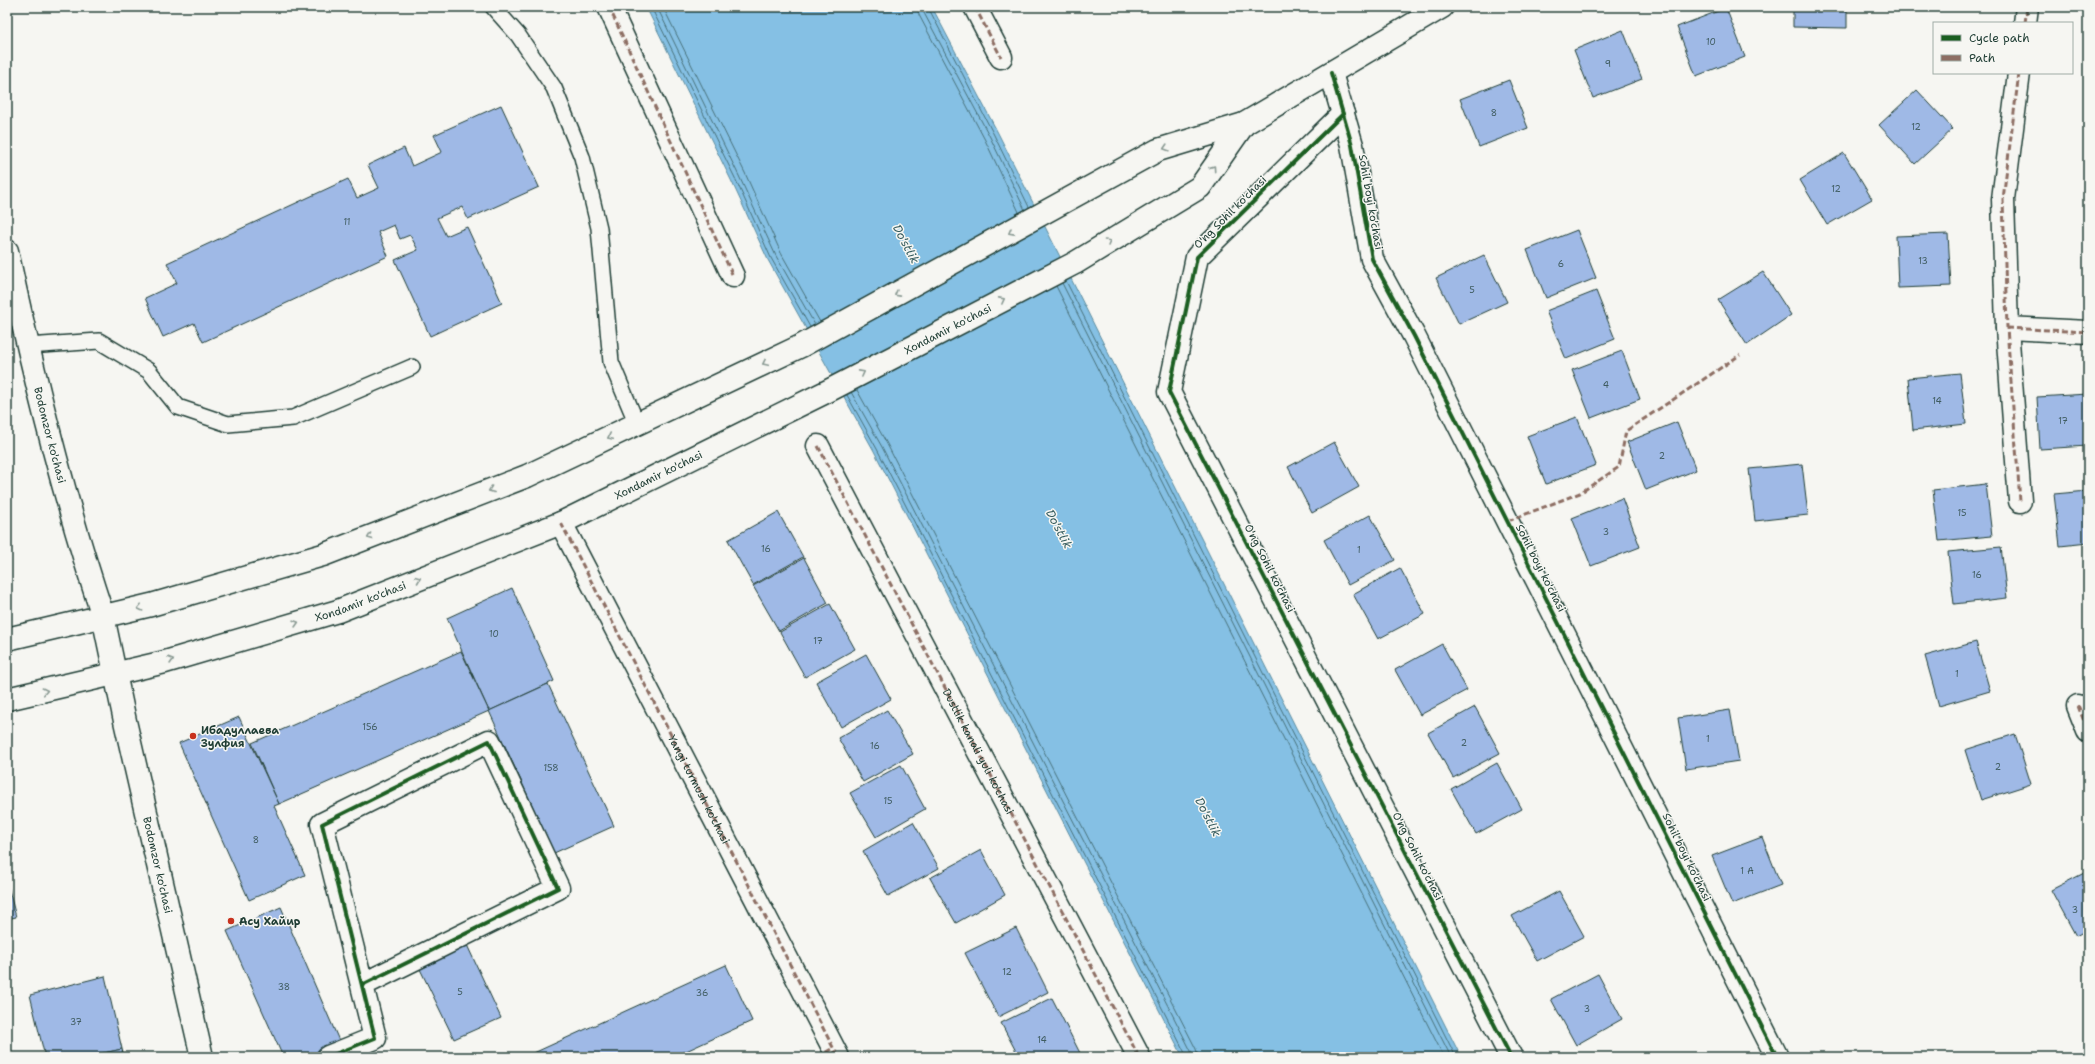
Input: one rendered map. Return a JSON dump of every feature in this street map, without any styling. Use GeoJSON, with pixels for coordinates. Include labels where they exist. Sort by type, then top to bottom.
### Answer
{"type":"FeatureCollection","features":[{"type":"Feature","properties":{"kind":"street"},"geometry":{"type":"LineString","coordinates":[[609,7],[733,276]]}},
{"type":"Feature","properties":{"kind":"street"},"geometry":{"type":"LineString","coordinates":[[975,7],[1001,57]]}},
{"type":"Feature","properties":{"kind":"street","name":"Xondamir ko'chasi"},"geometry":{"type":"LineString","coordinates":[[7,639],[196,592],[323,555],[527,476],[800,346],[1046,213],[1158,150],[1244,124],[1442,7]]}},
{"type":"Feature","properties":{"kind":"street"},"geometry":{"type":"LineString","coordinates":[[2025,22],[2027,7]]}},
{"type":"Feature","properties":{"kind":"street","name":"Sohil boyi ko'chasi"},"geometry":{"type":"LineString","coordinates":[[1331,73],[1343,114],[1362,196],[1372,259],[1414,336],[1777,1057]]}},
{"type":"Feature","properties":{"kind":"street"},"geometry":{"type":"LineString","coordinates":[[2019,74],[2003,199],[2007,328],[2020,501]]}},
{"type":"Feature","properties":{"kind":"street","name":"O'ng Sohil ko'chasi"},"geometry":{"type":"LineString","coordinates":[[1343,114],[1197,257],[1169,392],[1511,1057]]}},
{"type":"Feature","properties":{"kind":"street","name":"Xondamir ko'chasi"},"geometry":{"type":"LineString","coordinates":[[7,699],[165,662],[338,611],[561,522],[828,392],[1075,263],[1200,187],[1244,124]]}},
{"type":"Feature","properties":{"kind":"street","name":"Bodomzor ko'chasi"},"geometry":{"type":"LineString","coordinates":[[7,251],[28,346],[79,545],[103,616],[202,1057]]}},
{"type":"Feature","properties":{"kind":"street"},"geometry":{"type":"LineString","coordinates":[[2007,328],[2088,332]]}},
{"type":"Feature","properties":{"kind":"street","name":"Dustlik kanali yuli ko'chasi"},"geometry":{"type":"LineString","coordinates":[[818,446],[1139,1057]]}},
{"type":"Feature","properties":{"kind":"street","name":"Yangi turmush ko'chasi"},"geometry":{"type":"LineString","coordinates":[[561,522],[829,1054]]}},
{"type":"Feature","properties":{"kind":"street"},"geometry":{"type":"LineString","coordinates":[[2078,706],[2088,731]]}},
{"type":"Feature","properties":{"kind":"street"},"geometry":{"type":"LineString","coordinates":[[328,1057],[375,1038],[322,824],[488,741],[558,888],[362,985]]}},
{"type":"Feature","properties":{"kind":"lane"},"geometry":{"type":"LineString","coordinates":[[493,7],[518,35],[554,88],[582,157],[599,228],[611,362],[637,424]]}},
{"type":"Feature","properties":{"kind":"lane"},"geometry":{"type":"LineString","coordinates":[[28,346],[99,341],[149,371],[178,408],[228,424],[293,418],[412,367]]}},
{"type":"Feature","properties":{"kind":"water","name":"Do'stlik"},"geometry":{"type":"Polygon","coordinates":[[[646,7],[932,7],[998,133],[1461,1057],[1183,1057],[874,451],[768,260],[731,180],[646,7]]]}},
{"type":"Feature","properties":{"kind":"building"},"geometry":{"type":"Polygon","coordinates":[[[1793,7],[1847,7],[1847,28],[1793,27],[1793,7]]]}},
{"type":"Feature","properties":{"kind":"building"},"geometry":{"type":"Polygon","coordinates":[[[1726,8],[1745,57],[1696,76],[1677,27],[1726,8]]]}},
{"type":"Feature","properties":{"kind":"building"},"geometry":{"type":"Polygon","coordinates":[[[1623,30],[1642,79],[1593,98],[1574,50],[1623,30]]]}},
{"type":"Feature","properties":{"kind":"building"},"geometry":{"type":"Polygon","coordinates":[[[1509,80],[1528,128],[1479,147],[1460,99],[1509,80]]]}},
{"type":"Feature","properties":{"kind":"building"},"geometry":{"type":"Polygon","coordinates":[[[1917,90],[1953,129],[1915,164],[1879,125],[1917,90]]]}},
{"type":"Feature","properties":{"kind":"building"},"geometry":{"type":"Polygon","coordinates":[[[501,105],[539,187],[468,219],[462,207],[437,218],[446,236],[467,227],[502,303],[430,336],[395,260],[418,250],[410,235],[400,239],[394,225],[378,232],[388,256],[203,342],[194,323],[163,337],[145,298],[177,283],[167,263],[348,179],[357,198],[379,188],[368,165],[404,148],[412,166],[442,152],[434,135],[501,105]]]}},
{"type":"Feature","properties":{"kind":"building"},"geometry":{"type":"Polygon","coordinates":[[[1844,153],[1872,199],[1827,225],[1800,180],[1844,153]]]}},
{"type":"Feature","properties":{"kind":"building"},"geometry":{"type":"Polygon","coordinates":[[[1577,230],[1596,278],[1546,298],[1527,250],[1577,230]]]}},
{"type":"Feature","properties":{"kind":"building"},"geometry":{"type":"Polygon","coordinates":[[[1948,234],[1951,286],[1898,288],[1896,236],[1948,234]]]}},
{"type":"Feature","properties":{"kind":"building"},"geometry":{"type":"Polygon","coordinates":[[[1484,255],[1507,302],[1459,324],[1436,278],[1484,255]]]}},
{"type":"Feature","properties":{"kind":"building"},"geometry":{"type":"Polygon","coordinates":[[[1763,272],[1791,315],[1747,345],[1718,300],[1763,272]]]}},
{"type":"Feature","properties":{"kind":"building"},"geometry":{"type":"Polygon","coordinates":[[[1596,291],[1615,339],[1566,359],[1546,311],[1596,291]]]}},
{"type":"Feature","properties":{"kind":"building"},"geometry":{"type":"Polygon","coordinates":[[[1622,351],[1640,399],[1591,418],[1572,370],[1622,351]]]}},
{"type":"Feature","properties":{"kind":"building"},"geometry":{"type":"Polygon","coordinates":[[[1960,373],[1966,424],[1913,430],[1908,378],[1960,373]]]}},
{"type":"Feature","properties":{"kind":"building"},"geometry":{"type":"Polygon","coordinates":[[[2088,394],[2088,446],[2040,449],[2037,397],[2088,394]]]}},
{"type":"Feature","properties":{"kind":"building"},"geometry":{"type":"Polygon","coordinates":[[[1577,417],[1596,465],[1546,484],[1527,436],[1577,417]]]}},
{"type":"Feature","properties":{"kind":"building"},"geometry":{"type":"Polygon","coordinates":[[[1677,422],[1696,470],[1646,490],[1627,442],[1677,422]]]}},
{"type":"Feature","properties":{"kind":"building"},"geometry":{"type":"Polygon","coordinates":[[[1334,442],[1359,487],[1312,513],[1288,467],[1334,442]]]}},
{"type":"Feature","properties":{"kind":"building"},"geometry":{"type":"Polygon","coordinates":[[[1802,464],[1808,515],[1755,521],[1749,469],[1802,464]]]}},
{"type":"Feature","properties":{"kind":"building"},"geometry":{"type":"Polygon","coordinates":[[[1986,484],[1992,536],[1939,541],[1933,490],[1986,484]]]}},
{"type":"Feature","properties":{"kind":"building"},"geometry":{"type":"Polygon","coordinates":[[[2088,491],[2088,543],[2060,546],[2054,494],[2088,491]]]}},
{"type":"Feature","properties":{"kind":"building"},"geometry":{"type":"Polygon","coordinates":[[[1622,498],[1640,547],[1591,566],[1572,518],[1622,498]]]}},
{"type":"Feature","properties":{"kind":"building"},"geometry":{"type":"Polygon","coordinates":[[[778,512],[803,557],[753,585],[728,540],[778,512]]]}},
{"type":"Feature","properties":{"kind":"building"},"geometry":{"type":"Polygon","coordinates":[[[1370,515],[1395,560],[1348,585],[1324,540],[1370,515]]]}},
{"type":"Feature","properties":{"kind":"building"},"geometry":{"type":"Polygon","coordinates":[[[2001,547],[2007,598],[1954,604],[1948,552],[2001,547]]]}},
{"type":"Feature","properties":{"kind":"building"},"geometry":{"type":"Polygon","coordinates":[[[804,558],[828,603],[779,631],[753,586],[804,558]]]}},
{"type":"Feature","properties":{"kind":"building"},"geometry":{"type":"Polygon","coordinates":[[[1400,568],[1425,614],[1378,639],[1353,594],[1400,568]]]}},
{"type":"Feature","properties":{"kind":"building"},"geometry":{"type":"Polygon","coordinates":[[[512,588],[554,681],[489,711],[447,618],[512,588]]]}},
{"type":"Feature","properties":{"kind":"building"},"geometry":{"type":"Polygon","coordinates":[[[830,604],[855,649],[805,677],[780,632],[830,604]]]}},
{"type":"Feature","properties":{"kind":"building"},"geometry":{"type":"Polygon","coordinates":[[[1976,642],[1990,691],[1939,706],[1925,656],[1976,642]]]}},
{"type":"Feature","properties":{"kind":"building"},"geometry":{"type":"Polygon","coordinates":[[[1442,644],[1467,690],[1420,715],[1395,670],[1442,644]]]}},
{"type":"Feature","properties":{"kind":"building"},"geometry":{"type":"Polygon","coordinates":[[[461,651],[489,711],[279,804],[252,743],[461,651]]]}},
{"type":"Feature","properties":{"kind":"building"},"geometry":{"type":"Polygon","coordinates":[[[866,654],[891,699],[841,727],[816,682],[866,654]]]}},
{"type":"Feature","properties":{"kind":"building"},"geometry":{"type":"Polygon","coordinates":[[[548,684],[614,826],[554,853],[489,711],[548,684]]]}},
{"type":"Feature","properties":{"kind":"building"},"geometry":{"type":"Polygon","coordinates":[[[1475,707],[1500,753],[1453,778],[1428,733],[1475,707]]]}},
{"type":"Feature","properties":{"kind":"building"},"geometry":{"type":"Polygon","coordinates":[[[887,710],[913,754],[863,782],[838,738],[887,710]]]}},
{"type":"Feature","properties":{"kind":"building"},"geometry":{"type":"Polygon","coordinates":[[[1730,710],[1739,761],[1686,769],[1678,718],[1730,710]]]}},
{"type":"Feature","properties":{"kind":"building"},"geometry":{"type":"Polygon","coordinates":[[[239,717],[279,804],[274,806],[305,875],[249,900],[179,743],[239,717]]]}},
{"type":"Feature","properties":{"kind":"building"},"geometry":{"type":"Polygon","coordinates":[[[2015,734],[2031,784],[1981,800],[1965,750],[2015,734]]]}},
{"type":"Feature","properties":{"kind":"building"},"geometry":{"type":"Polygon","coordinates":[[[1497,763],[1522,809],[1476,834],[1451,789],[1497,763]]]}},
{"type":"Feature","properties":{"kind":"building"},"geometry":{"type":"Polygon","coordinates":[[[901,765],[925,809],[876,837],[850,793],[901,765]]]}},
{"type":"Feature","properties":{"kind":"building"},"geometry":{"type":"Polygon","coordinates":[[[913,822],[939,868],[888,896],[863,851],[913,822]]]}},
{"type":"Feature","properties":{"kind":"building"},"geometry":{"type":"Polygon","coordinates":[[[1762,837],[1781,885],[1732,904],[1712,856],[1762,837]]]}},
{"type":"Feature","properties":{"kind":"building"},"geometry":{"type":"Polygon","coordinates":[[[981,850],[1005,895],[956,923],[930,878],[981,850]]]}},
{"type":"Feature","properties":{"kind":"building"},"geometry":{"type":"Polygon","coordinates":[[[2088,871],[2088,929],[2076,936],[2051,890],[2088,871]]]}},
{"type":"Feature","properties":{"kind":"building"},"geometry":{"type":"Polygon","coordinates":[[[7,882],[16,917],[7,919],[7,882]]]}},
{"type":"Feature","properties":{"kind":"building"},"geometry":{"type":"Polygon","coordinates":[[[1559,891],[1584,936],[1537,961],[1512,916],[1559,891]]]}},
{"type":"Feature","properties":{"kind":"building"},"geometry":{"type":"Polygon","coordinates":[[[281,907],[340,1043],[307,1057],[283,1057],[227,931],[281,907]]]}},
{"type":"Feature","properties":{"kind":"building"},"geometry":{"type":"Polygon","coordinates":[[[1016,928],[1048,992],[998,1017],[965,953],[1016,928]]]}},
{"type":"Feature","properties":{"kind":"building"},"geometry":{"type":"Polygon","coordinates":[[[467,945],[501,1018],[454,1039],[419,967],[467,945]]]}},
{"type":"Feature","properties":{"kind":"building"},"geometry":{"type":"Polygon","coordinates":[[[726,965],[752,1021],[673,1057],[525,1057],[726,965]]]}},
{"type":"Feature","properties":{"kind":"building"},"geometry":{"type":"Polygon","coordinates":[[[1598,974],[1622,1019],[1576,1045],[1551,999],[1598,974]]]}},
{"type":"Feature","properties":{"kind":"building"},"geometry":{"type":"Polygon","coordinates":[[[105,976],[122,1049],[86,1057],[45,1057],[30,995],[105,976]]]}},
{"type":"Feature","properties":{"kind":"building"},"geometry":{"type":"Polygon","coordinates":[[[1052,998],[1082,1057],[1019,1057],[1001,1023],[1052,998]]]}},
{"type":"Feature","properties":{"kind":"building"},"geometry":{"type":"Polygon","coordinates":[[[122,1049],[124,1057],[86,1057],[122,1049]]]}},
{"type":"Feature","properties":{"kind":"marked path"},"geometry":{"type":"LineString","coordinates":[[609,7],[733,276]]}},
{"type":"Feature","properties":{"kind":"marked path"},"geometry":{"type":"LineString","coordinates":[[975,7],[1001,57]]}},
{"type":"Feature","properties":{"kind":"marked path"},"geometry":{"type":"LineString","coordinates":[[2025,22],[2027,7]]}},
{"type":"Feature","properties":{"kind":"marked path"},"geometry":{"type":"LineString","coordinates":[[2019,74],[2003,199],[2007,328],[2020,501]]}},
{"type":"Feature","properties":{"kind":"marked path"},"geometry":{"type":"LineString","coordinates":[[2007,328],[2088,332]]}},
{"type":"Feature","properties":{"kind":"marked path"},"geometry":{"type":"LineString","coordinates":[[1508,521],[1580,493],[1619,467],[1626,431],[1740,355]]}},
{"type":"Feature","properties":{"kind":"marked path"},"geometry":{"type":"LineString","coordinates":[[818,446],[1139,1057]]}},
{"type":"Feature","properties":{"kind":"marked path"},"geometry":{"type":"LineString","coordinates":[[561,523],[838,1057]]}},
{"type":"Feature","properties":{"kind":"marked path"},"geometry":{"type":"LineString","coordinates":[[2078,706],[2088,731]]}},
{"type":"Feature","properties":{"kind":"marked path"},"geometry":{"type":"LineString","coordinates":[[818,1057],[833,1048]]}},
{"type":"Feature","properties":{"kind":"cycle path"},"geometry":{"type":"LineString","coordinates":[[1331,73],[1352,145],[1372,259],[1414,336],[1777,1057]]}},
{"type":"Feature","properties":{"kind":"cycle path"},"geometry":{"type":"LineString","coordinates":[[1343,114],[1197,257],[1169,392],[1511,1057]]}},
{"type":"Feature","properties":{"kind":"cycle path"},"geometry":{"type":"LineString","coordinates":[[328,1057],[375,1038],[322,824],[489,741],[558,888],[362,985]]}},
{"type":"Feature","properties":{"kind":"place","name":"Ибадуллаева Зулфия"},"geometry":{"type":"Point","coordinates":[193,736]}},
{"type":"Feature","properties":{"kind":"place","name":"Асу Хайир"},"geometry":{"type":"Point","coordinates":[231,921]}}]}
